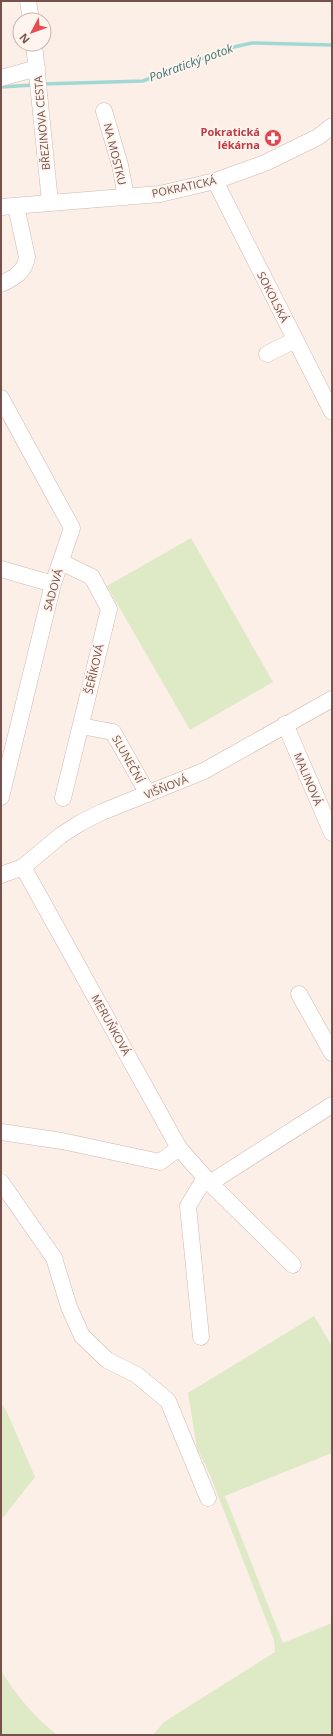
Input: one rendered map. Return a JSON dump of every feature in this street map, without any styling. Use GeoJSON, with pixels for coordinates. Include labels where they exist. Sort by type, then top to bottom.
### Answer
{"type":"FeatureCollection","features":[{"type":"Feature","properties":{"kind":"street"},"geometry":{"type":"LineString","coordinates":[[28,1],[30,12]]}},
{"type":"Feature","properties":{"kind":"street","name":"BŘEZINOVA CESTA"},"geometry":{"type":"LineString","coordinates":[[35,52],[50,202]]}},
{"type":"Feature","properties":{"kind":"street"},"geometry":{"type":"LineString","coordinates":[[1,78],[37,68]]}},
{"type":"Feature","properties":{"kind":"street","name":"NA MOSTKU"},"geometry":{"type":"LineString","coordinates":[[104,112],[120,165],[126,197]]}},
{"type":"Feature","properties":{"kind":"street","name":"POKRATICKÁ"},"geometry":{"type":"LineString","coordinates":[[9,206],[160,194],[215,181],[265,163],[318,137],[332,126]]}},
{"type":"Feature","properties":{"kind":"street","name":"SOKOLSKÁ"},"geometry":{"type":"LineString","coordinates":[[215,181],[332,412]]}},
{"type":"Feature","properties":{"kind":"street"},"geometry":{"type":"LineString","coordinates":[[1,284],[19,274],[25,268],[27,257],[9,206]]}},
{"type":"Feature","properties":{"kind":"street"},"geometry":{"type":"LineString","coordinates":[[268,354],[295,340]]}},
{"type":"Feature","properties":{"kind":"street","name":"SADOVÁ"},"geometry":{"type":"LineString","coordinates":[[1,398],[72,528],[53,584],[1,797]]}},
{"type":"Feature","properties":{"kind":"street","name":"ŠEŘÍKOVÁ"},"geometry":{"type":"LineString","coordinates":[[61,562],[92,577],[109,609],[63,798]]}},
{"type":"Feature","properties":{"kind":"street"},"geometry":{"type":"LineString","coordinates":[[1,569],[53,584]]}},
{"type":"Feature","properties":{"kind":"street","name":"VIŠŇOVÁ"},"geometry":{"type":"LineString","coordinates":[[1,875],[23,867],[60,836],[80,822],[204,771],[332,698]]}},
{"type":"Feature","properties":{"kind":"street","name":"MALINOVÁ"},"geometry":{"type":"LineString","coordinates":[[285,724],[332,833]]}},
{"type":"Feature","properties":{"kind":"street","name":"SLUNEČNÍ"},"geometry":{"type":"LineString","coordinates":[[81,726],[113,732],[148,794]]}},
{"type":"Feature","properties":{"kind":"street","name":"MERUŇKOVÁ"},"geometry":{"type":"LineString","coordinates":[[23,867],[179,1148],[207,1181],[293,1266]]}},
{"type":"Feature","properties":{"kind":"street"},"geometry":{"type":"LineString","coordinates":[[299,994],[332,1053]]}},
{"type":"Feature","properties":{"kind":"street"},"geometry":{"type":"LineString","coordinates":[[201,1337],[188,1206],[207,1181],[332,1105]]}},
{"type":"Feature","properties":{"kind":"street"},"geometry":{"type":"LineString","coordinates":[[1,1132],[62,1141],[160,1162],[179,1148]]}},
{"type":"Feature","properties":{"kind":"street"},"geometry":{"type":"LineString","coordinates":[[1,1182],[54,1258],[69,1307],[82,1336],[107,1360],[137,1374],[168,1401],[208,1498]]}},
{"type":"Feature","properties":{"kind":"green space"},"geometry":{"type":"Polygon","coordinates":[[[191,538],[273,682],[190,730],[107,586],[191,538]]]}},
{"type":"Feature","properties":{"kind":"green space"},"geometry":{"type":"Polygon","coordinates":[[[314,1316],[332,1346],[332,1453],[225,1496],[283,1643],[332,1623],[332,1735],[153,1735],[164,1722],[275,1652],[274,1640],[210,1475],[197,1448],[188,1393],[314,1316]]]}},
{"type":"Feature","properties":{"kind":"green space"},"geometry":{"type":"Polygon","coordinates":[[[1,1403],[6,1410],[35,1477],[1,1520],[1,1403]]]}},
{"type":"Feature","properties":{"kind":"green space"},"geometry":{"type":"Polygon","coordinates":[[[1,1670],[26,1705],[57,1735],[1,1735],[1,1670]]]}},
{"type":"Feature","properties":{"kind":"waterway","name":"Pokratický potok"},"geometry":{"type":"LineString","coordinates":[[42,84],[143,81],[229,48],[252,43],[332,45]]}},
{"type":"Feature","properties":{"kind":"waterway","name":"Pokratický potok"},"geometry":{"type":"LineString","coordinates":[[1,87],[34,85]]}},
{"type":"Feature","properties":{"kind":"place","name":"Pokratická lékárna"},"geometry":{"type":"Point","coordinates":[273,138]}}]}
